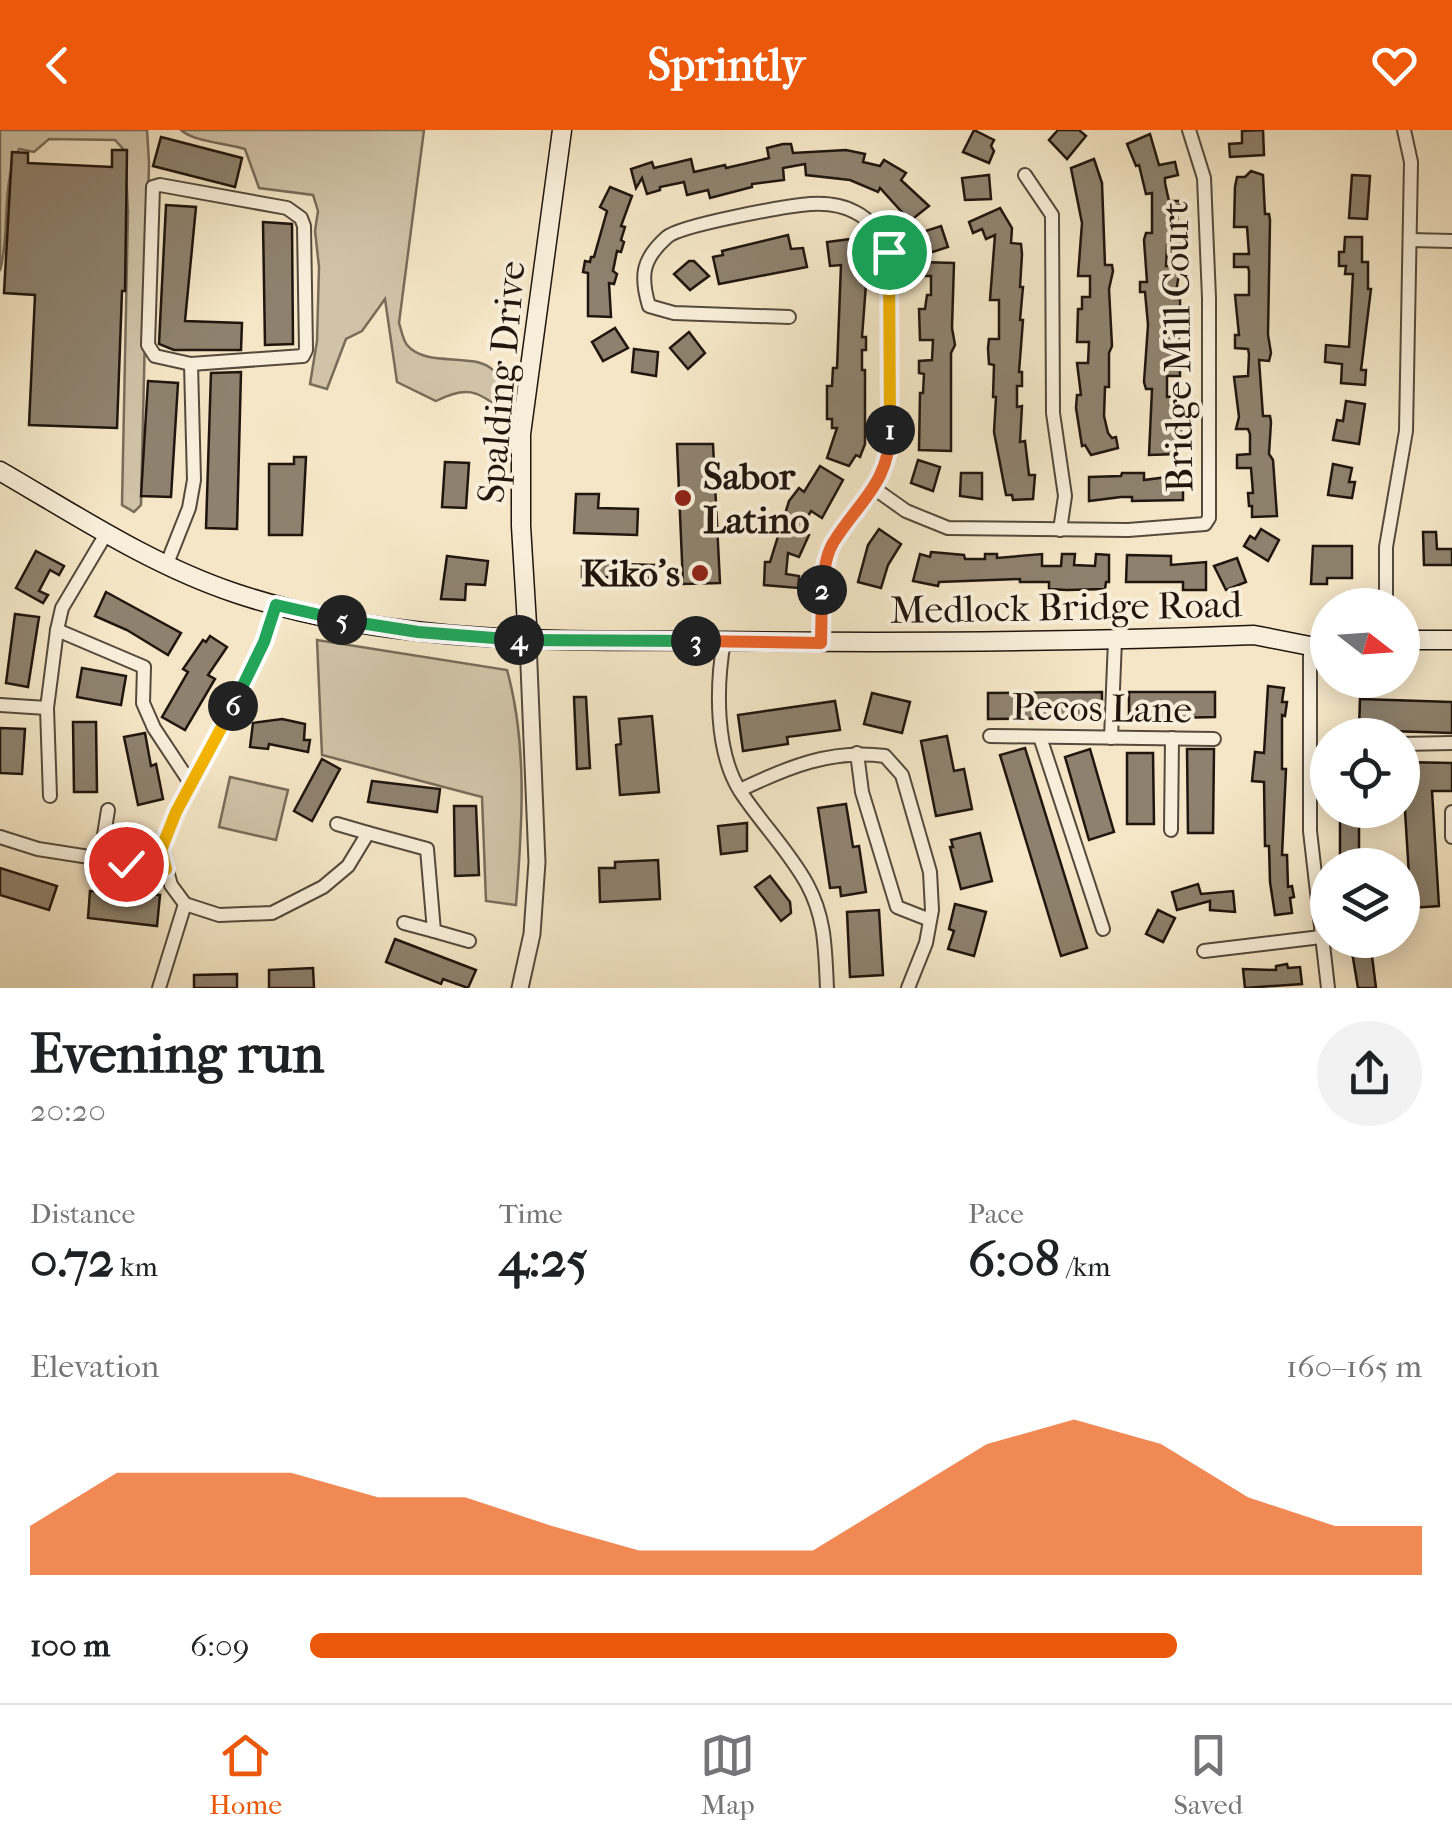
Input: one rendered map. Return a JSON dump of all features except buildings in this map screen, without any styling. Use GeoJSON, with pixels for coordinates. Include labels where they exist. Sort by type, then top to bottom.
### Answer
{"type":"FeatureCollection","features":[{"type":"Feature","properties":{"kind":"main road","name":"Spalding Drive"},"geometry":{"type":"LineString","coordinates":[[528,641],[521,526],[521,434],[562,130]]}},
{"type":"Feature","properties":{"kind":"main road","name":"Medlock Bridge Road"},"geometry":{"type":"LineString","coordinates":[[0,471],[166,566],[235,593],[361,624],[528,641],[821,643],[1254,635],[1310,644]]}},
{"type":"Feature","properties":{"kind":"main road"},"geometry":{"type":"LineString","coordinates":[[1420,640],[1452,640]]}},
{"type":"Feature","properties":{"kind":"street","name":"Bridge Mill Court"},"geometry":{"type":"LineString","coordinates":[[874,489],[906,511],[948,528],[1128,530],[1205,524],[1209,518],[1209,298],[1204,178],[1189,130]]}},
{"type":"Feature","properties":{"kind":"street"},"geometry":{"type":"LineString","coordinates":[[1386,588],[1386,547],[1406,431],[1411,162],[1404,130]]}},
{"type":"Feature","properties":{"kind":"street"},"geometry":{"type":"LineString","coordinates":[[1024,175],[1052,215],[1053,412],[1066,496],[1060,530]]}},
{"type":"Feature","properties":{"kind":"street"},"geometry":{"type":"LineString","coordinates":[[168,186],[287,208],[304,226],[303,356],[191,364],[154,356],[148,345],[153,188],[168,186]]}},
{"type":"Feature","properties":{"kind":"street"},"geometry":{"type":"LineString","coordinates":[[789,317],[674,312],[650,306],[643,284],[650,254],[670,234],[812,204],[857,212],[877,230],[889,252],[890,444],[874,489],[827,556],[821,643]]}},
{"type":"Feature","properties":{"kind":"street"},"geometry":{"type":"LineString","coordinates":[[1410,240],[1452,241]]}},
{"type":"Feature","properties":{"kind":"street"},"geometry":{"type":"LineString","coordinates":[[166,566],[194,480],[191,364]]}},
{"type":"Feature","properties":{"kind":"street"},"geometry":{"type":"LineString","coordinates":[[50,796],[47,708],[57,630],[62,608],[106,534]]}},
{"type":"Feature","properties":{"kind":"street"},"geometry":{"type":"LineString","coordinates":[[276,605],[264,642],[176,812],[161,850],[171,884],[185,904],[219,915],[272,913],[323,886],[348,866],[368,832]]}},
{"type":"Feature","properties":{"kind":"street"},"geometry":{"type":"LineString","coordinates":[[57,630],[144,666],[143,704],[154,728],[192,784]]}},
{"type":"Feature","properties":{"kind":"street"},"geometry":{"type":"LineString","coordinates":[[1112,738],[1116,640]]}},
{"type":"Feature","properties":{"kind":"street"},"geometry":{"type":"LineString","coordinates":[[520,988],[532,934],[537,862],[528,641]]}},
{"type":"Feature","properties":{"kind":"street"},"geometry":{"type":"LineString","coordinates":[[724,642],[719,670],[720,728],[740,790],[808,885],[826,934],[827,988]]}},
{"type":"Feature","properties":{"kind":"street"},"geometry":{"type":"LineString","coordinates":[[1312,848],[1316,698]]}},
{"type":"Feature","properties":{"kind":"street"},"geometry":{"type":"LineString","coordinates":[[0,705],[47,708]]}},
{"type":"Feature","properties":{"kind":"street","name":"Pecos Lane"},"geometry":{"type":"LineString","coordinates":[[990,736],[1214,739]]}},
{"type":"Feature","properties":{"kind":"street"},"geometry":{"type":"LineString","coordinates":[[1040,737],[1102,929]]}},
{"type":"Feature","properties":{"kind":"street"},"geometry":{"type":"LineString","coordinates":[[1171,830],[1172,738]]}},
{"type":"Feature","properties":{"kind":"street"},"geometry":{"type":"LineString","coordinates":[[1420,744],[1452,743]]}},
{"type":"Feature","properties":{"kind":"street"},"geometry":{"type":"LineString","coordinates":[[740,790],[820,757],[857,753],[886,756],[902,775],[930,872],[926,943],[908,988]]}},
{"type":"Feature","properties":{"kind":"street"},"geometry":{"type":"LineString","coordinates":[[857,753],[862,792],[897,907],[930,920]]}},
{"type":"Feature","properties":{"kind":"street"},"geometry":{"type":"LineString","coordinates":[[100,860],[108,810]]}},
{"type":"Feature","properties":{"kind":"street"},"geometry":{"type":"LineString","coordinates":[[1452,812],[1452,837]]}},
{"type":"Feature","properties":{"kind":"street"},"geometry":{"type":"LineString","coordinates":[[337,824],[426,848],[434,931]]}},
{"type":"Feature","properties":{"kind":"street"},"geometry":{"type":"LineString","coordinates":[[0,836],[38,849],[166,869]]}},
{"type":"Feature","properties":{"kind":"street"},"geometry":{"type":"LineString","coordinates":[[159,988],[185,904]]}},
{"type":"Feature","properties":{"kind":"street"},"geometry":{"type":"LineString","coordinates":[[404,924],[469,942]]}},
{"type":"Feature","properties":{"kind":"street"},"geometry":{"type":"LineString","coordinates":[[1204,951],[1310,937]]}},
{"type":"Feature","properties":{"kind":"street"},"geometry":{"type":"LineString","coordinates":[[1323,958],[1328,988]]}},
{"type":"Feature","properties":{"kind":"shaded area"},"geometry":{"type":"Polygon","coordinates":[[[0,130],[147,130],[141,505],[134,512],[122,505],[128,212],[125,151],[115,140],[49,139],[34,152],[19,149],[10,178],[0,271],[0,130]]]}},
{"type":"Feature","properties":{"kind":"shaded area"},"geometry":{"type":"Polygon","coordinates":[[[181,130],[424,130],[399,323],[407,345],[419,354],[483,364],[495,372],[502,386],[502,410],[471,392],[455,393],[436,401],[397,382],[385,299],[362,331],[346,339],[327,389],[310,384],[317,341],[319,267],[315,231],[318,211],[313,195],[259,188],[245,149],[202,140],[181,130]]]}},
{"type":"Feature","properties":{"kind":"shaded area"},"geometry":{"type":"Polygon","coordinates":[[[317,640],[507,670],[521,757],[516,905],[486,901],[482,797],[322,755],[317,640]]]}},
{"type":"Feature","properties":{"kind":"shaded area"},"geometry":{"type":"Polygon","coordinates":[[[230,777],[288,790],[276,840],[219,827],[230,777]]]}},
{"type":"Feature","properties":{"kind":"place","name":"Sabor Latino"},"geometry":{"type":"Point","coordinates":[683,498]}},
{"type":"Feature","properties":{"kind":"place","name":"Kiko's"},"geometry":{"type":"Point","coordinates":[700,573]}},
{"type":"Feature","properties":{"kind":"route"},"geometry":{"type":"LineString","coordinates":[[126,864],[166,869],[161,850],[176,812],[237,698],[264,642],[276,605],[361,624],[528,641],[821,643],[827,556],[874,489],[890,444],[889,252]]}}]}
